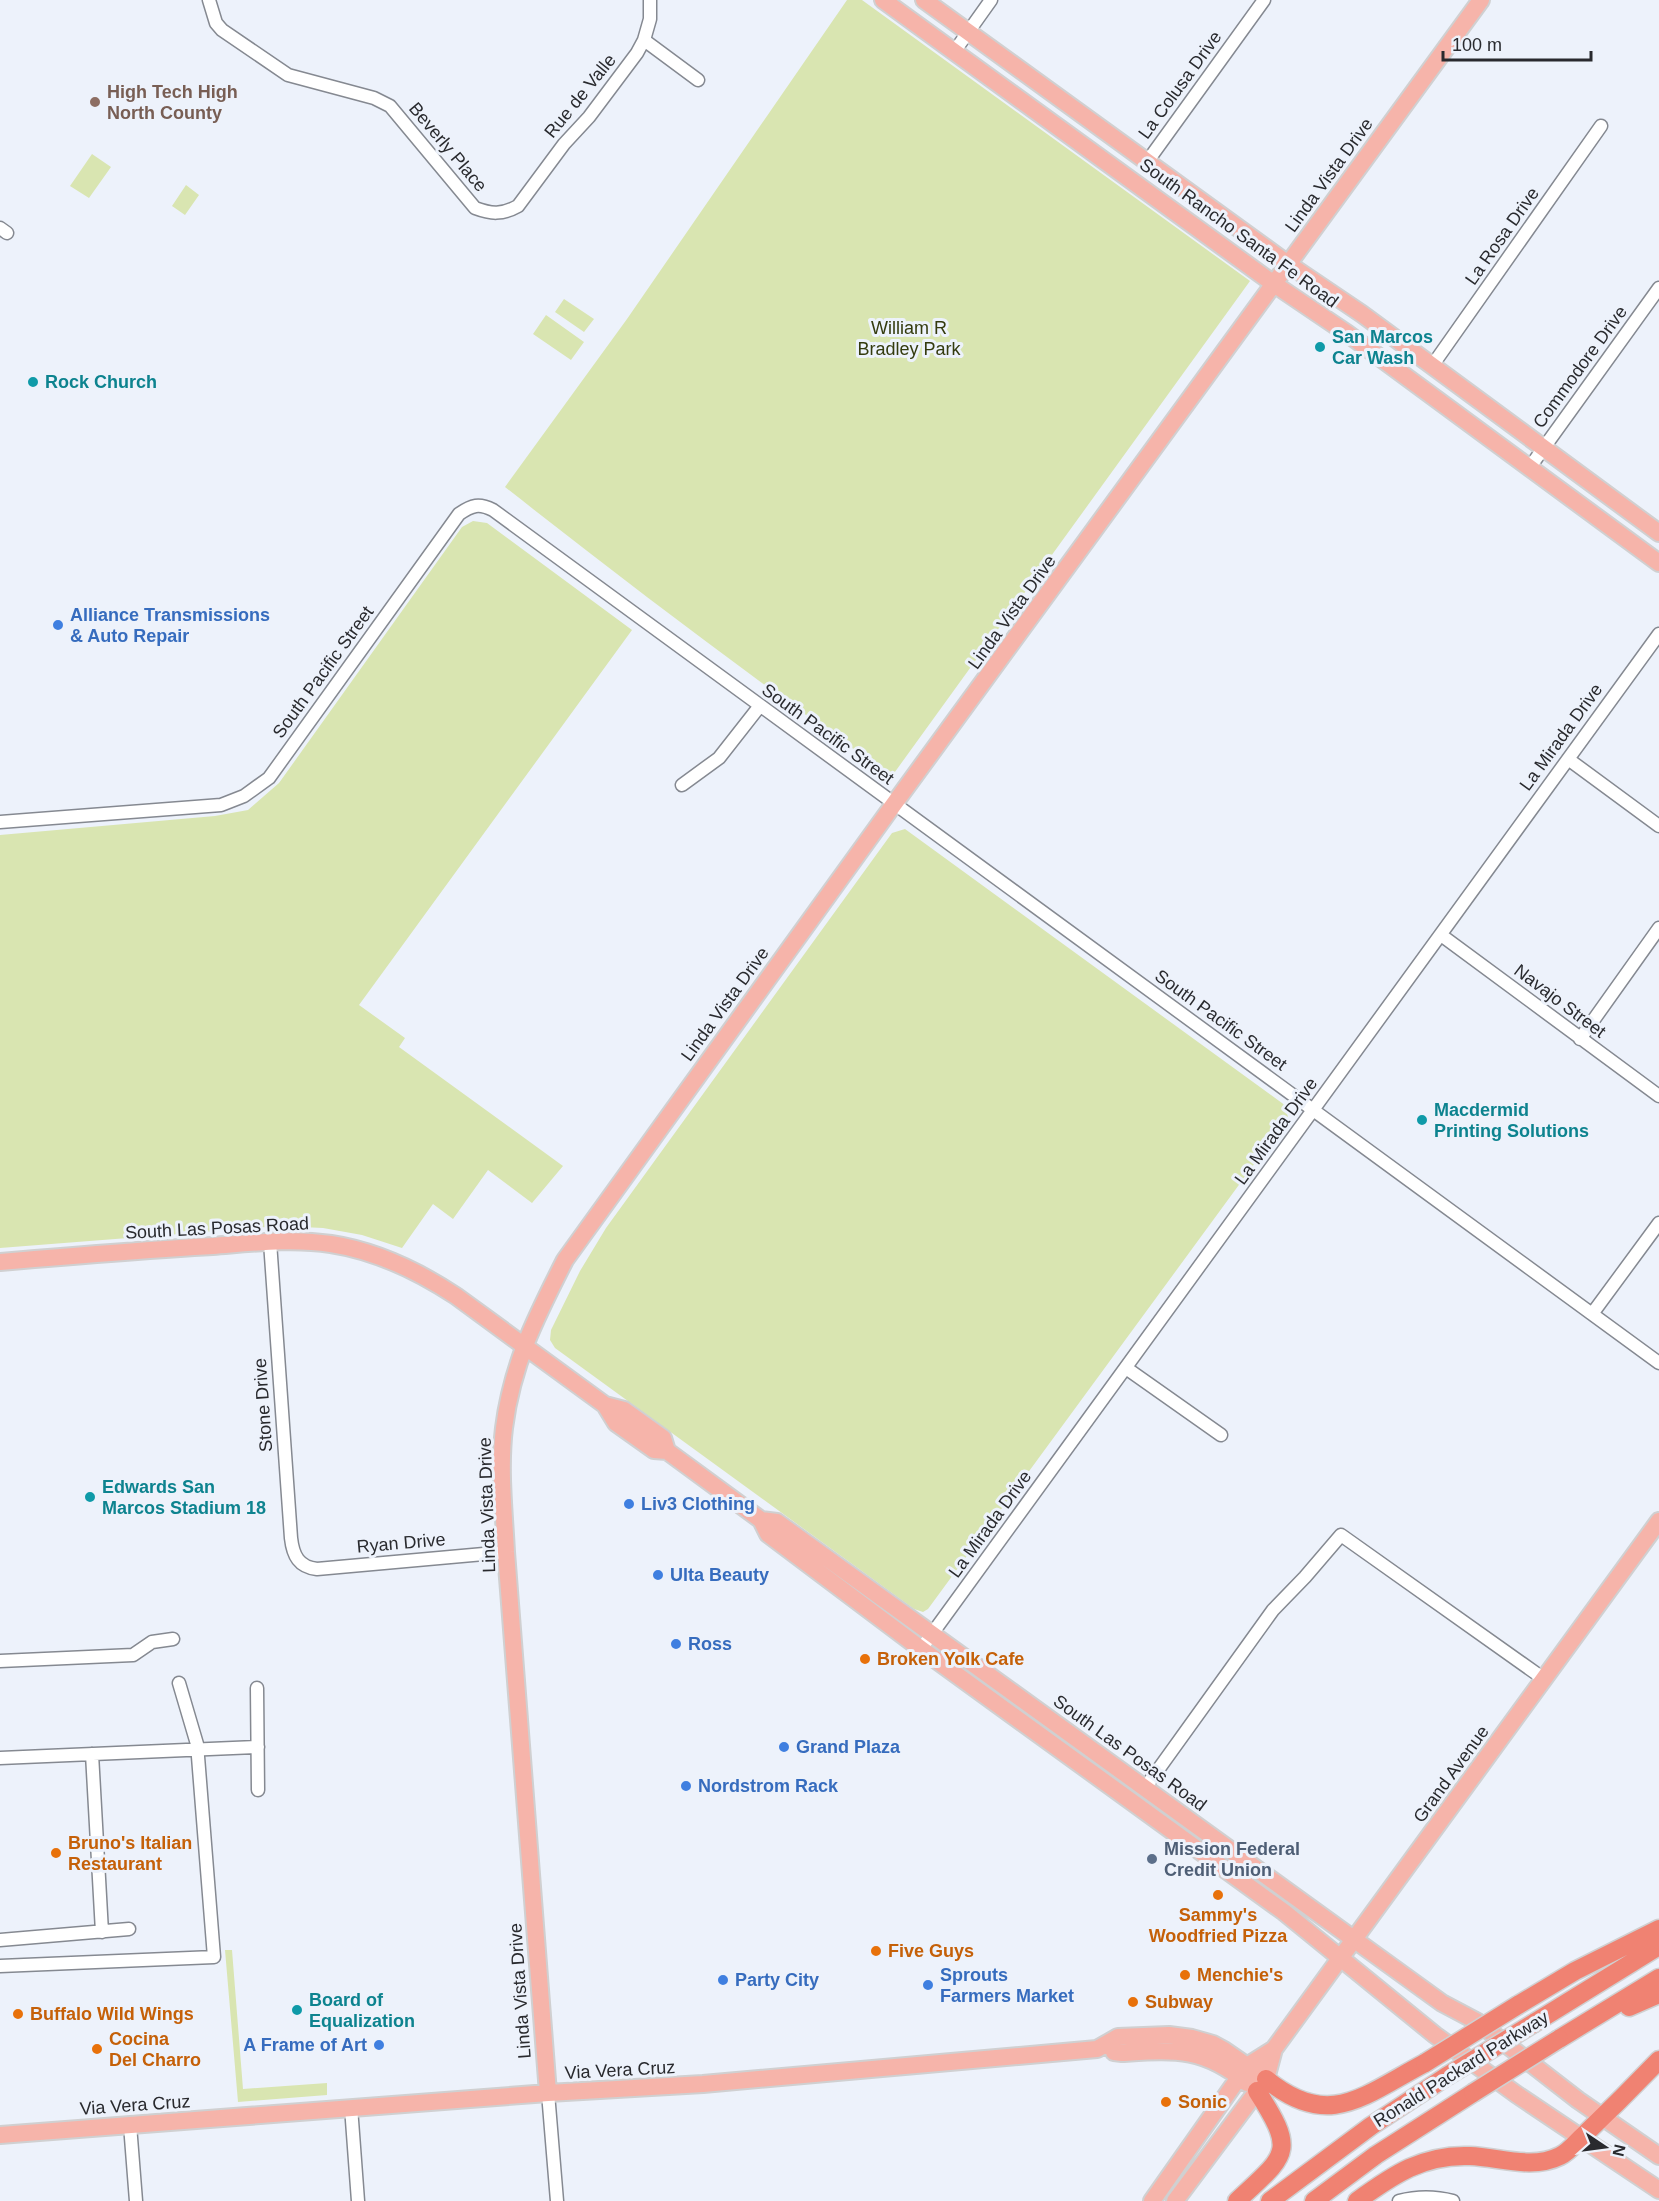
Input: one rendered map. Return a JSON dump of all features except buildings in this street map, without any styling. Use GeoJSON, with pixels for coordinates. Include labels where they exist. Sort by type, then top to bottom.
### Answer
{"type":"FeatureCollection","features":[{"type":"Feature","properties":{"kind":"highway"},"geometry":{"type":"LineString","coordinates":[[1261,2085],[1294,2100],[1310,2104],[1331,2105],[1351,2102],[1425,2063],[1575,1971],[1659,1929]]}},
{"type":"Feature","properties":{"kind":"highway","name":"Ronald Packard Parkway"},"geometry":{"type":"LineString","coordinates":[[1270,2201],[1371,2126],[1447,2076],[1659,1946]]}},
{"type":"Feature","properties":{"kind":"highway","name":"Ronald Packard Parkway"},"geometry":{"type":"LineString","coordinates":[[1314,2201],[1376,2155],[1659,1978]]}},
{"type":"Feature","properties":{"kind":"highway"},"geometry":{"type":"LineString","coordinates":[[1559,2039],[1659,1994]]}},
{"type":"Feature","properties":{"kind":"highway"},"geometry":{"type":"LineString","coordinates":[[1357,2201],[1393,2175],[1422,2162],[1469,2156],[1533,2162],[1561,2156],[1659,2060]]}},
{"type":"Feature","properties":{"kind":"highway"},"geometry":{"type":"LineString","coordinates":[[1237,2201],[1269,2171],[1278,2159],[1283,2146],[1282,2134],[1261,2085]]}},
{"type":"Feature","properties":{"kind":"main road","name":"South Rancho Santa Fe Road"},"geometry":{"type":"LineString","coordinates":[[883,0],[1274,284],[1348,334],[1659,563]]}},
{"type":"Feature","properties":{"kind":"main road","name":"South Rancho Santa Fe Road"},"geometry":{"type":"LineString","coordinates":[[924,0],[1288,264],[1362,314],[1659,533]]}},
{"type":"Feature","properties":{"kind":"main road","name":"Linda Vista Drive"},"geometry":{"type":"LineString","coordinates":[[548,2093],[502,1474],[504,1428],[523,1347],[531,1326],[565,1260],[894,804],[1481,0]]}},
{"type":"Feature","properties":{"kind":"main road","name":"South Las Posas Road"},"geometry":{"type":"LineString","coordinates":[[0,1262],[270,1242],[304,1242],[333,1244],[374,1254],[432,1280],[605,1406],[616,1423],[654,1450],[667,1451],[761,1520],[768,1534],[921,1649],[1284,1912],[1435,2035],[1516,2094],[1659,2190]]}},
{"type":"Feature","properties":{"kind":"main road","name":"South Las Posas Road"},"geometry":{"type":"LineString","coordinates":[[761,1520],[777,1521],[1442,2003],[1476,2021],[1602,2117],[1659,2156]]}},
{"type":"Feature","properties":{"kind":"main road","name":"Grand Avenue"},"geometry":{"type":"LineString","coordinates":[[1175,2201],[1261,2085],[1274,2049],[1659,1521]]}},
{"type":"Feature","properties":{"kind":"main road","name":"Via Vera Cruz"},"geometry":{"type":"LineString","coordinates":[[0,2135],[548,2093],[703,2084],[1106,2050],[1118,2037],[1169,2035],[1213,2044],[1243,2072],[1261,2085]]}},
{"type":"Feature","properties":{"kind":"main road","name":"Grand Avenue"},"geometry":{"type":"LineString","coordinates":[[1152,2201],[1243,2072],[1274,2049]]}},
{"type":"Feature","properties":{"kind":"main road"},"geometry":{"type":"LineString","coordinates":[[1165,2201],[1177,2181],[1173,2172]]}},
{"type":"Feature","properties":{"kind":"street","name":"Beverly Place"},"geometry":{"type":"LineString","coordinates":[[209,0],[216,23],[222,30],[288,75],[374,98],[390,106],[475,208],[492,214],[508,211],[518,206]]}},
{"type":"Feature","properties":{"kind":"street","name":"Rue de Valle"},"geometry":{"type":"LineString","coordinates":[[518,206],[637,53],[644,40],[650,19],[650,0]]}},
{"type":"Feature","properties":{"kind":"street"},"geometry":{"type":"LineString","coordinates":[[954,52],[991,0]]}},
{"type":"Feature","properties":{"kind":"street","name":"La Colusa Drive"},"geometry":{"type":"LineString","coordinates":[[1147,162],[1263,0]]}},
{"type":"Feature","properties":{"kind":"street"},"geometry":{"type":"LineString","coordinates":[[644,40],[698,80]]}},
{"type":"Feature","properties":{"kind":"street","name":"La Rosa Drive"},"geometry":{"type":"LineString","coordinates":[[1432,366],[1601,126]]}},
{"type":"Feature","properties":{"kind":"street","name":"Commodore Drive"},"geometry":{"type":"LineString","coordinates":[[1530,467],[1659,288]]}},
{"type":"Feature","properties":{"kind":"street","name":"South Pacific Street"},"geometry":{"type":"LineString","coordinates":[[0,822],[221,805],[244,796],[269,777],[459,514],[472,505],[484,506],[493,510],[759,707],[1659,1363]]}},
{"type":"Feature","properties":{"kind":"street","name":"La Mirada Drive"},"geometry":{"type":"LineString","coordinates":[[921,1649],[1659,634]]}},
{"type":"Feature","properties":{"kind":"street"},"geometry":{"type":"LineString","coordinates":[[682,784],[719,758],[759,707]]}},
{"type":"Feature","properties":{"kind":"street"},"geometry":{"type":"LineString","coordinates":[[1568,759],[1659,826]]}},
{"type":"Feature","properties":{"kind":"street"},"geometry":{"type":"LineString","coordinates":[[1580,1039],[1659,928]]}},
{"type":"Feature","properties":{"kind":"street","name":"Navajo Street"},"geometry":{"type":"LineString","coordinates":[[1441,935],[1659,1096]]}},
{"type":"Feature","properties":{"kind":"street"},"geometry":{"type":"LineString","coordinates":[[1593,1314],[1659,1223]]}},
{"type":"Feature","properties":{"kind":"street","name":"Stone Drive"},"geometry":{"type":"LineString","coordinates":[[270,1242],[292,1547],[294,1556],[300,1563]]}},
{"type":"Feature","properties":{"kind":"street"},"geometry":{"type":"LineString","coordinates":[[1126,1368],[1221,1435]]}},
{"type":"Feature","properties":{"kind":"street"},"geometry":{"type":"LineString","coordinates":[[1145,1788],[1273,1610],[1341,1535],[1544,1679]]}},
{"type":"Feature","properties":{"kind":"street","name":"Ryan Drive"},"geometry":{"type":"LineString","coordinates":[[300,1563],[308,1568],[317,1569],[506,1552]]}},
{"type":"Feature","properties":{"kind":"street"},"geometry":{"type":"LineString","coordinates":[[0,1661],[133,1655],[152,1642],[172,1639]]}},
{"type":"Feature","properties":{"kind":"street"},"geometry":{"type":"LineString","coordinates":[[0,1966],[214,1957],[197,1750],[179,1683]]}},
{"type":"Feature","properties":{"kind":"street"},"geometry":{"type":"LineString","coordinates":[[257,1688],[258,1790]]}},
{"type":"Feature","properties":{"kind":"street"},"geometry":{"type":"LineString","coordinates":[[0,1758],[258,1747]]}},
{"type":"Feature","properties":{"kind":"street"},"geometry":{"type":"LineString","coordinates":[[92,1754],[102,1932]]}},
{"type":"Feature","properties":{"kind":"street"},"geometry":{"type":"LineString","coordinates":[[0,1940],[129,1929]]}},
{"type":"Feature","properties":{"kind":"street","name":"Linda Vista Drive"},"geometry":{"type":"LineString","coordinates":[[548,2093],[556,2201]]}},
{"type":"Feature","properties":{"kind":"street"},"geometry":{"type":"LineString","coordinates":[[351,2108],[358,2201]]}},
{"type":"Feature","properties":{"kind":"street"},"geometry":{"type":"LineString","coordinates":[[130,2125],[136,2201]]}},
{"type":"Feature","properties":{"kind":"street"},"geometry":{"type":"LineString","coordinates":[[1399,2201],[1415,2196],[1438,2197],[1453,2201]]}},
{"type":"Feature","properties":{"kind":"green space","name":"William R Bradley Park"},"geometry":{"type":"Polygon","coordinates":[[[847,0],[862,0],[1250,281],[892,776],[697,634],[505,487],[627,319],[847,0]]]}},
{"type":"Feature","properties":{"kind":"green space"},"geometry":{"type":"Polygon","coordinates":[[[92,154],[111,167],[89,198],[70,186],[92,154]]]}},
{"type":"Feature","properties":{"kind":"green space"},"geometry":{"type":"Polygon","coordinates":[[[186,185],[199,195],[185,215],[172,206],[186,185]]]}},
{"type":"Feature","properties":{"kind":"green space"},"geometry":{"type":"Polygon","coordinates":[[[564,299],[594,319],[584,332],[555,312],[564,299]]]}},
{"type":"Feature","properties":{"kind":"green space"},"geometry":{"type":"Polygon","coordinates":[[[546,315],[584,342],[571,360],[533,334],[546,315]]]}},
{"type":"Feature","properties":{"kind":"green space"},"geometry":{"type":"Polygon","coordinates":[[[473,521],[487,523],[632,630],[359,1005],[405,1038],[399,1047],[563,1166],[532,1203],[488,1170],[453,1219],[433,1204],[402,1248],[362,1235],[323,1228],[280,1226],[0,1248],[0,835],[215,816],[248,810],[279,783],[462,527],[473,521]]]}},
{"type":"Feature","properties":{"kind":"green space"},"geometry":{"type":"Polygon","coordinates":[[[905,829],[1286,1106],[1288,1118],[928,1609],[923,1612],[914,1609],[555,1348],[550,1340],[551,1330],[580,1271],[606,1228],[892,833],[905,829]]]}},
{"type":"Feature","properties":{"kind":"green space"},"geometry":{"type":"Polygon","coordinates":[[[225,1950],[232,1950],[243,2089],[327,2083],[327,2095],[238,2102],[225,1950]]]}},
{"type":"Feature","properties":{"kind":"place","name":"High Tech High North County"},"geometry":{"type":"Point","coordinates":[95,102]}},
{"type":"Feature","properties":{"kind":"place","name":"San Marcos Car Wash"},"geometry":{"type":"Point","coordinates":[1320,347]}},
{"type":"Feature","properties":{"kind":"place","name":"Rock Church"},"geometry":{"type":"Point","coordinates":[33,382]}},
{"type":"Feature","properties":{"kind":"place","name":"Alliance Transmissions & Auto Repair"},"geometry":{"type":"Point","coordinates":[58,625]}},
{"type":"Feature","properties":{"kind":"place","name":"Macdermid Printing Solutions"},"geometry":{"type":"Point","coordinates":[1422,1120]}},
{"type":"Feature","properties":{"kind":"place","name":"Edwards San Marcos Stadium 18"},"geometry":{"type":"Point","coordinates":[90,1497]}},
{"type":"Feature","properties":{"kind":"place","name":"Liv3 Clothing"},"geometry":{"type":"Point","coordinates":[629,1504]}},
{"type":"Feature","properties":{"kind":"place","name":"Ulta Beauty"},"geometry":{"type":"Point","coordinates":[658,1575]}},
{"type":"Feature","properties":{"kind":"place","name":"Ross"},"geometry":{"type":"Point","coordinates":[676,1644]}},
{"type":"Feature","properties":{"kind":"place","name":"Broken Yolk Cafe"},"geometry":{"type":"Point","coordinates":[865,1659]}},
{"type":"Feature","properties":{"kind":"place","name":"Grand Plaza"},"geometry":{"type":"Point","coordinates":[784,1747]}},
{"type":"Feature","properties":{"kind":"place","name":"Nordstrom Rack"},"geometry":{"type":"Point","coordinates":[686,1786]}},
{"type":"Feature","properties":{"kind":"place","name":"Bruno's Italian Restaurant"},"geometry":{"type":"Point","coordinates":[56,1853]}},
{"type":"Feature","properties":{"kind":"place","name":"Mission Federal Credit Union"},"geometry":{"type":"Point","coordinates":[1152,1859]}},
{"type":"Feature","properties":{"kind":"place","name":"Sammy's Woodfried Pizza"},"geometry":{"type":"Point","coordinates":[1218,1895]}},
{"type":"Feature","properties":{"kind":"place","name":"Five Guys"},"geometry":{"type":"Point","coordinates":[876,1951]}},
{"type":"Feature","properties":{"kind":"place","name":"Menchie's"},"geometry":{"type":"Point","coordinates":[1185,1975]}},
{"type":"Feature","properties":{"kind":"place","name":"Party City"},"geometry":{"type":"Point","coordinates":[723,1980]}},
{"type":"Feature","properties":{"kind":"place","name":"Sprouts Farmers Market"},"geometry":{"type":"Point","coordinates":[928,1985]}},
{"type":"Feature","properties":{"kind":"place","name":"Subway"},"geometry":{"type":"Point","coordinates":[1133,2002]}},
{"type":"Feature","properties":{"kind":"place","name":"Board of Equalization"},"geometry":{"type":"Point","coordinates":[297,2010]}},
{"type":"Feature","properties":{"kind":"place","name":"Buffalo Wild Wings"},"geometry":{"type":"Point","coordinates":[18,2014]}},
{"type":"Feature","properties":{"kind":"place","name":"A Frame of Art"},"geometry":{"type":"Point","coordinates":[379,2045]}},
{"type":"Feature","properties":{"kind":"place","name":"Cocina Del Charro"},"geometry":{"type":"Point","coordinates":[97,2049]}},
{"type":"Feature","properties":{"kind":"place","name":"Sonic"},"geometry":{"type":"Point","coordinates":[1166,2102]}}]}
